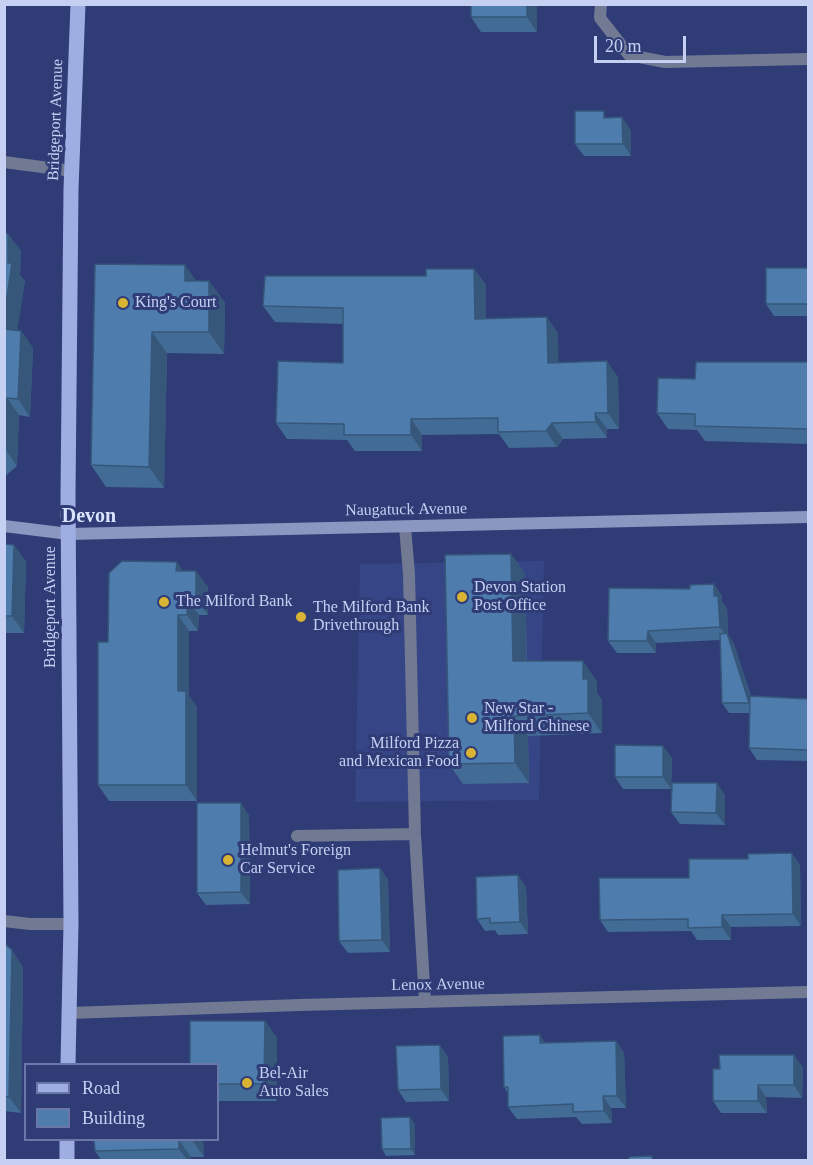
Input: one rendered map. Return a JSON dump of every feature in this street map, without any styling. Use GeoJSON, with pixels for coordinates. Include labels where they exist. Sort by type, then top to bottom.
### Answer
{"type":"FeatureCollection","features":[{"type":"Feature","properties":{"kind":"main road","name":"Bridgeport Avenue"},"geometry":{"type":"LineString","coordinates":[[68,1063],[71,924],[69,534],[72,171],[78,4]]}},
{"type":"Feature","properties":{"kind":"main road","name":"Naugatuck Avenue"},"geometry":{"type":"LineString","coordinates":[[4,526],[69,534],[808,517]]}},
{"type":"Feature","properties":{"kind":"main road"},"geometry":{"type":"LineString","coordinates":[[67,1141],[67,1161]]}},
{"type":"Feature","properties":{"kind":"street"},"geometry":{"type":"LineString","coordinates":[[601,4],[600,18],[629,55],[665,62],[808,59]]}},
{"type":"Feature","properties":{"kind":"street"},"geometry":{"type":"LineString","coordinates":[[4,162],[72,171]]}},
{"type":"Feature","properties":{"kind":"street"},"geometry":{"type":"LineString","coordinates":[[405,527],[410,574],[415,834],[425,1002]]}},
{"type":"Feature","properties":{"kind":"street"},"geometry":{"type":"LineString","coordinates":[[297,836],[415,834]]}},
{"type":"Feature","properties":{"kind":"street"},"geometry":{"type":"LineString","coordinates":[[4,921],[71,924]]}},
{"type":"Feature","properties":{"kind":"street","name":"Lenox Avenue"},"geometry":{"type":"LineString","coordinates":[[69,1013],[808,992]]}},
{"type":"Feature","properties":{"kind":"shaded area"},"geometry":{"type":"Polygon","coordinates":[[[544,561],[539,800],[355,802],[360,564],[544,561]]]}},
{"type":"Feature","properties":{"kind":"building"},"geometry":{"type":"Polygon","coordinates":[[[471,4],[527,4],[527,17],[471,17],[471,4]]]}},
{"type":"Feature","properties":{"kind":"building"},"geometry":{"type":"Polygon","coordinates":[[[575,111],[604,111],[604,118],[622,117],[623,144],[575,144],[575,111]]]}},
{"type":"Feature","properties":{"kind":"building"},"geometry":{"type":"Polygon","coordinates":[[[4,233],[8,234],[8,263],[12,263],[4,317],[4,233]]]}},
{"type":"Feature","properties":{"kind":"building"},"geometry":{"type":"Polygon","coordinates":[[[95,264],[185,265],[185,281],[209,281],[209,332],[152,332],[149,467],[91,465],[95,264]]]}},
{"type":"Feature","properties":{"kind":"building"},"geometry":{"type":"Polygon","coordinates":[[[766,268],[808,268],[808,304],[766,304],[766,268]]]}},
{"type":"Feature","properties":{"kind":"building"},"geometry":{"type":"Polygon","coordinates":[[[426,269],[474,269],[475,319],[547,317],[548,363],[607,361],[608,413],[595,413],[596,422],[552,423],[546,431],[498,432],[498,418],[411,419],[411,435],[344,435],[344,424],[276,423],[278,361],[343,363],[343,308],[263,306],[265,276],[426,276],[426,269]]]}},
{"type":"Feature","properties":{"kind":"building"},"geometry":{"type":"Polygon","coordinates":[[[4,329],[21,331],[18,399],[7,398],[4,449],[4,329]]]}},
{"type":"Feature","properties":{"kind":"building"},"geometry":{"type":"Polygon","coordinates":[[[696,362],[808,362],[808,429],[695,426],[695,414],[657,413],[658,378],[695,379],[696,362]]]}},
{"type":"Feature","properties":{"kind":"building"},"geometry":{"type":"Polygon","coordinates":[[[4,544],[14,545],[12,616],[4,616],[4,544]]]}},
{"type":"Feature","properties":{"kind":"building"},"geometry":{"type":"Polygon","coordinates":[[[511,554],[513,661],[583,661],[583,679],[588,679],[588,713],[514,716],[515,763],[449,764],[445,555],[511,554]]]}},
{"type":"Feature","properties":{"kind":"building"},"geometry":{"type":"Polygon","coordinates":[[[122,561],[177,562],[176,571],[196,571],[196,599],[188,599],[187,615],[178,615],[178,691],[186,691],[186,785],[98,785],[98,642],[108,642],[109,573],[122,561]]]}},
{"type":"Feature","properties":{"kind":"building"},"geometry":{"type":"Polygon","coordinates":[[[714,584],[714,596],[718,596],[720,627],[648,631],[647,641],[608,641],[609,588],[690,589],[690,585],[714,584]]]}},
{"type":"Feature","properties":{"kind":"building"},"geometry":{"type":"Polygon","coordinates":[[[727,633],[749,703],[722,703],[720,634],[727,633]]]}},
{"type":"Feature","properties":{"kind":"building"},"geometry":{"type":"Polygon","coordinates":[[[750,696],[808,699],[808,750],[749,748],[750,696]]]}},
{"type":"Feature","properties":{"kind":"building"},"geometry":{"type":"Polygon","coordinates":[[[615,745],[663,746],[663,777],[615,777],[615,745]]]}},
{"type":"Feature","properties":{"kind":"building"},"geometry":{"type":"Polygon","coordinates":[[[672,783],[717,783],[716,813],[671,812],[672,783]]]}},
{"type":"Feature","properties":{"kind":"building","name":"Helmut's Foreign Car Service"},"geometry":{"type":"Polygon","coordinates":[[[197,803],[241,803],[241,892],[197,893],[197,803]]]}},
{"type":"Feature","properties":{"kind":"building"},"geometry":{"type":"Polygon","coordinates":[[[792,853],[793,914],[722,915],[722,927],[688,928],[688,919],[600,920],[599,878],[689,878],[689,859],[748,859],[748,854],[792,853]]]}},
{"type":"Feature","properties":{"kind":"building"},"geometry":{"type":"Polygon","coordinates":[[[380,868],[382,940],[339,941],[338,870],[380,868]]]}},
{"type":"Feature","properties":{"kind":"building"},"geometry":{"type":"Polygon","coordinates":[[[518,875],[520,922],[490,923],[490,918],[477,919],[476,877],[518,875]]]}},
{"type":"Feature","properties":{"kind":"building"},"geometry":{"type":"Polygon","coordinates":[[[4,943],[12,950],[9,1097],[4,1096],[4,943]]]}},
{"type":"Feature","properties":{"kind":"building","name":"Bel-Air Auto Sales"},"geometry":{"type":"Polygon","coordinates":[[[190,1021],[265,1021],[264,1084],[219,1084],[219,1063],[190,1063],[190,1021]]]}},
{"type":"Feature","properties":{"kind":"building"},"geometry":{"type":"Polygon","coordinates":[[[540,1035],[540,1043],[616,1041],[617,1096],[603,1096],[604,1111],[573,1112],[573,1104],[508,1107],[508,1087],[504,1087],[503,1036],[540,1035]]]}},
{"type":"Feature","properties":{"kind":"building"},"geometry":{"type":"Polygon","coordinates":[[[440,1045],[441,1089],[398,1090],[396,1046],[440,1045]]]}},
{"type":"Feature","properties":{"kind":"building"},"geometry":{"type":"Polygon","coordinates":[[[719,1055],[794,1055],[794,1085],[758,1085],[758,1101],[713,1101],[713,1069],[720,1069],[719,1055]]]}},
{"type":"Feature","properties":{"kind":"building"},"geometry":{"type":"Polygon","coordinates":[[[410,1117],[411,1149],[382,1149],[381,1118],[410,1117]]]}},
{"type":"Feature","properties":{"kind":"building"},"geometry":{"type":"Polygon","coordinates":[[[94,1141],[179,1141],[179,1149],[95,1151],[94,1141]]]}},
{"type":"Feature","properties":{"kind":"building"},"geometry":{"type":"Polygon","coordinates":[[[652,1156],[652,1161],[629,1161],[629,1157],[652,1156]]]}},
{"type":"Feature","properties":{"kind":"place","name":"King's Court"},"geometry":{"type":"Point","coordinates":[123,303]}},
{"type":"Feature","properties":{"kind":"place","name":"Devon Station Post Office"},"geometry":{"type":"Point","coordinates":[462,597]}},
{"type":"Feature","properties":{"kind":"place","name":"The Milford Bank"},"geometry":{"type":"Point","coordinates":[164,602]}},
{"type":"Feature","properties":{"kind":"place","name":"The Milford Bank Drivethrough"},"geometry":{"type":"Point","coordinates":[301,617]}},
{"type":"Feature","properties":{"kind":"place","name":"New Star - Milford Chinese"},"geometry":{"type":"Point","coordinates":[472,718]}},
{"type":"Feature","properties":{"kind":"place","name":"Milford Pizza and Mexican Food"},"geometry":{"type":"Point","coordinates":[471,753]}},
{"type":"Feature","properties":{"kind":"place","name":"Helmut's Foreign Car Service"},"geometry":{"type":"Point","coordinates":[228,860]}},
{"type":"Feature","properties":{"kind":"place","name":"Bel-Air Auto Sales"},"geometry":{"type":"Point","coordinates":[247,1083]}},
{"type":"Feature","properties":{"kind":"district","name":"Devon"},"geometry":{"type":"Point","coordinates":[89,517]}}]}
